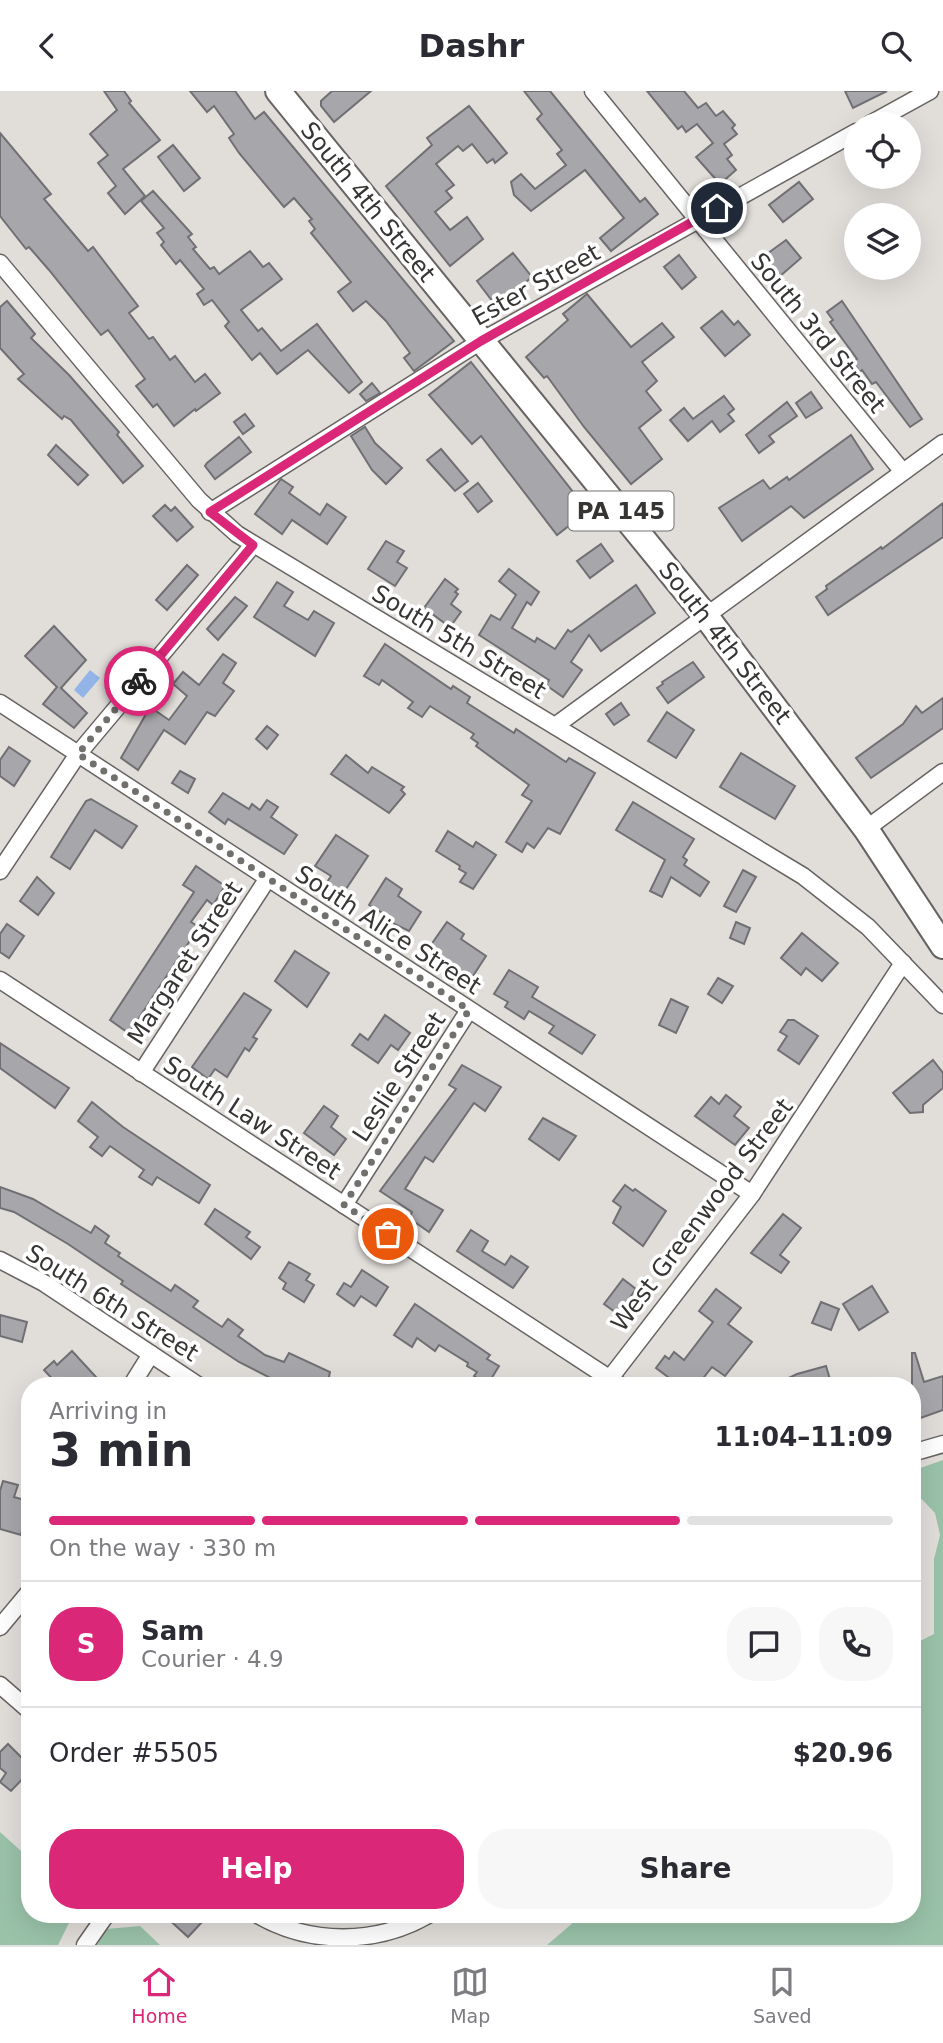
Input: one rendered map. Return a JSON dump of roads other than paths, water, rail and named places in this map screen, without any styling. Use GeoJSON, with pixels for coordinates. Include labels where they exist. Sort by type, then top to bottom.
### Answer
{"type":"FeatureCollection","features":[{"type":"Feature","properties":{"kind":"main road","name":"South 4th Street"},"geometry":{"type":"LineString","coordinates":[[278,91],[705,615],[866,829],[943,946]]}},
{"type":"Feature","properties":{"kind":"street","name":"South 3rd Street"},"geometry":{"type":"LineString","coordinates":[[593,91],[903,473]]}},
{"type":"Feature","properties":{"kind":"street"},"geometry":{"type":"LineString","coordinates":[[892,112],[930,91]]}},
{"type":"Feature","properties":{"kind":"street","name":"Ester Street"},"geometry":{"type":"LineString","coordinates":[[210,512],[481,341],[844,139]]}},
{"type":"Feature","properties":{"kind":"street","name":"South 5th Street"},"geometry":{"type":"LineString","coordinates":[[0,263],[210,512],[253,545],[803,876],[868,927],[943,1005]]}},
{"type":"Feature","properties":{"kind":"street"},"geometry":{"type":"LineString","coordinates":[[555,726],[943,443]]}},
{"type":"Feature","properties":{"kind":"street"},"geometry":{"type":"LineString","coordinates":[[0,871],[78,754],[253,545]]}},
{"type":"Feature","properties":{"kind":"street","name":"South Alice Street"},"geometry":{"type":"LineString","coordinates":[[0,703],[752,1194]]}},
{"type":"Feature","properties":{"kind":"street"},"geometry":{"type":"LineString","coordinates":[[866,829],[943,772]]}},
{"type":"Feature","properties":{"kind":"street","name":"Margaret Street"},"geometry":{"type":"LineString","coordinates":[[141,1073],[268,878]]}},
{"type":"Feature","properties":{"kind":"street","name":"West Greenwood Street"},"geometry":{"type":"LineString","coordinates":[[615,1377],[752,1194],[903,963]]}},
{"type":"Feature","properties":{"kind":"street","name":"South Law Street"},"geometry":{"type":"LineString","coordinates":[[0,979],[602,1377]]}},
{"type":"Feature","properties":{"kind":"street","name":"Leslie Street"},"geometry":{"type":"LineString","coordinates":[[344,1205],[469,1010]]}},
{"type":"Feature","properties":{"kind":"street","name":"South 6th Street"},"geometry":{"type":"LineString","coordinates":[[0,1260],[44,1283],[186,1377]]}},
{"type":"Feature","properties":{"kind":"street"},"geometry":{"type":"LineString","coordinates":[[137,1377],[151,1354]]}},
{"type":"Feature","properties":{"kind":"street"},"geometry":{"type":"LineString","coordinates":[[921,1450],[943,1444]]}},
{"type":"Feature","properties":{"kind":"street"},"geometry":{"type":"LineString","coordinates":[[0,1626],[21,1602]]}},
{"type":"Feature","properties":{"kind":"street"},"geometry":{"type":"LineString","coordinates":[[0,1685],[21,1703]]}},
{"type":"Feature","properties":{"kind":"street"},"geometry":{"type":"LineString","coordinates":[[85,1945],[100,1923]]}},
{"type":"Feature","properties":{"kind":"street"},"geometry":{"type":"LineString","coordinates":[[275,1923],[296,1933],[345,1939],[372,1937],[411,1923]]}},
{"type":"Feature","properties":{"kind":"water"},"geometry":{"type":"Polygon","coordinates":[[[90,670],[100,678],[83,698],[74,690],[90,670]]]}}]}
